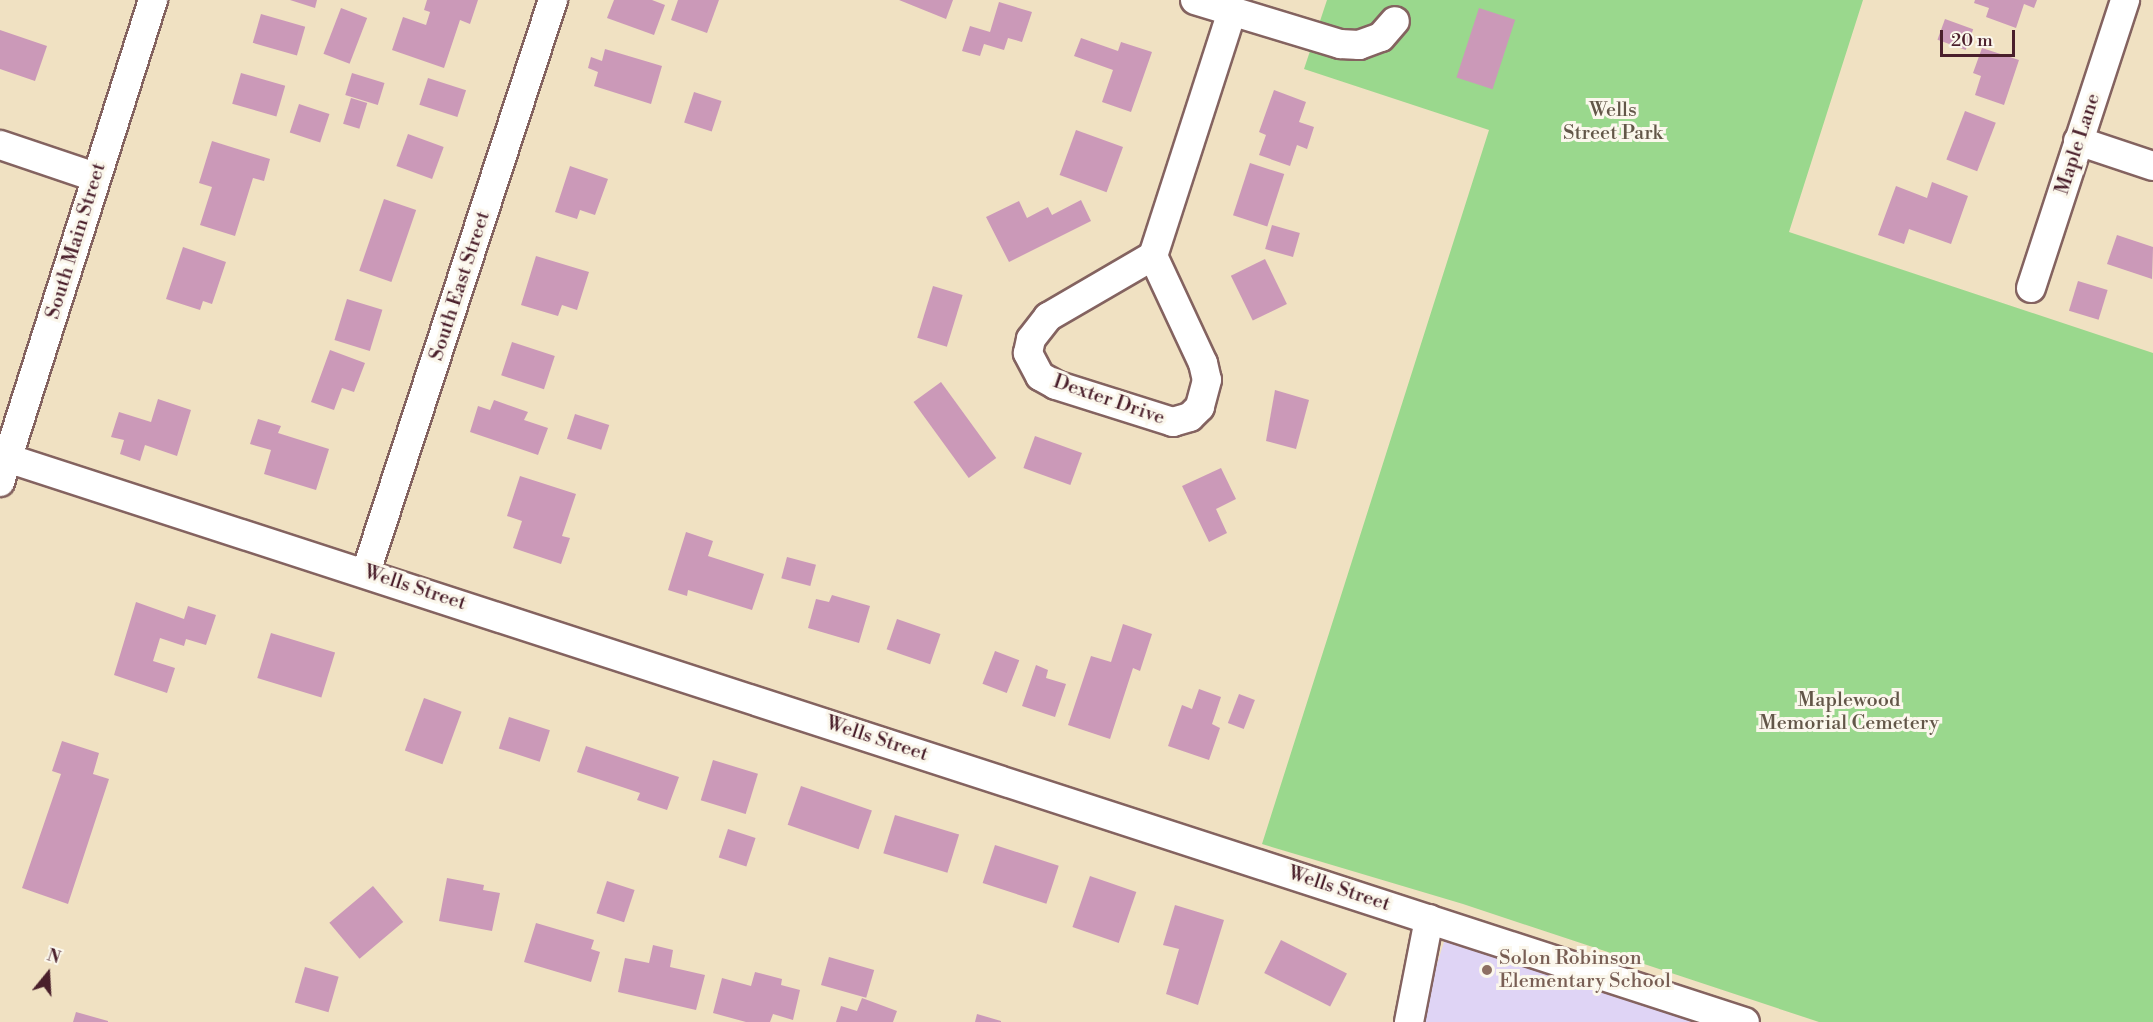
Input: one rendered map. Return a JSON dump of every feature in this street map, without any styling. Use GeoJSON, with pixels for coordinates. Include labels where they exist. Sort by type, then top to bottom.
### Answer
{"type":"FeatureCollection","features":[{"type":"Feature","properties":{"kind":"street","name":"South Main Street"},"geometry":{"type":"LineString","coordinates":[[4,470],[153,0]]}},
{"type":"Feature","properties":{"kind":"street","name":"South East Street"},"geometry":{"type":"LineString","coordinates":[[366,572],[554,0]]}},
{"type":"Feature","properties":{"kind":"street"},"geometry":{"type":"LineString","coordinates":[[1195,0],[1340,44],[1359,45],[1381,37],[1395,21]]}},
{"type":"Feature","properties":{"kind":"street","name":"Maple Lane"},"geometry":{"type":"LineString","coordinates":[[2031,288],[2125,0]]}},
{"type":"Feature","properties":{"kind":"street"},"geometry":{"type":"LineString","coordinates":[[1153,256],[1232,12]]}},
{"type":"Feature","properties":{"kind":"street"},"geometry":{"type":"LineString","coordinates":[[2078,141],[2153,166]]}},
{"type":"Feature","properties":{"kind":"street"},"geometry":{"type":"LineString","coordinates":[[0,145],[95,177]]}},
{"type":"Feature","properties":{"kind":"street","name":"Dexter Drive"},"geometry":{"type":"LineString","coordinates":[[1153,256],[1203,363],[1207,380],[1200,408],[1190,417],[1173,422],[1056,384],[1040,376],[1028,353],[1031,339],[1048,317],[1153,256]]}},
{"type":"Feature","properties":{"kind":"street","name":"Wells Street"},"geometry":{"type":"LineString","coordinates":[[4,470],[366,572],[1745,1022]]}},
{"type":"Feature","properties":{"kind":"street"},"geometry":{"type":"LineString","coordinates":[[1409,1022],[1429,919]]}},
{"type":"Feature","properties":{"kind":"shaded area","name":"Solon Robinson Elementary School"},"geometry":{"type":"Polygon","coordinates":[[[1445,939],[1696,1022],[1425,1022],[1425,1001],[1445,939]]]}},
{"type":"Feature","properties":{"kind":"green space","name":"Maplewood Memorial Cemetery"},"geometry":{"type":"Polygon","coordinates":[[[1327,0],[1863,0],[1789,232],[2153,353],[2153,1022],[1819,1022],[1463,904],[1262,844],[1489,130],[1304,69],[1327,0]]]}},
{"type":"Feature","properties":{"kind":"building"},"geometry":{"type":"Polygon","coordinates":[[[290,0],[317,0],[315,8],[290,0]]]}},
{"type":"Feature","properties":{"kind":"building"},"geometry":{"type":"Polygon","coordinates":[[[427,0],[478,0],[470,24],[460,20],[444,68],[392,50],[403,17],[426,25],[430,12],[424,10],[427,0]]]}},
{"type":"Feature","properties":{"kind":"building"},"geometry":{"type":"Polygon","coordinates":[[[614,0],[652,0],[665,5],[654,35],[607,18],[614,0]]]}},
{"type":"Feature","properties":{"kind":"building"},"geometry":{"type":"Polygon","coordinates":[[[678,0],[719,0],[707,33],[671,20],[678,0]]]}},
{"type":"Feature","properties":{"kind":"building"},"geometry":{"type":"Polygon","coordinates":[[[899,0],[953,0],[946,19],[899,0]]]}},
{"type":"Feature","properties":{"kind":"building"},"geometry":{"type":"Polygon","coordinates":[[[1975,0],[2037,0],[2034,8],[2024,4],[2016,28],[1986,17],[1989,8],[1974,3],[1975,0]]]}},
{"type":"Feature","properties":{"kind":"building"},"geometry":{"type":"Polygon","coordinates":[[[999,2],[1032,12],[1022,42],[1008,38],[1004,50],[984,44],[980,56],[962,51],[970,26],[990,32],[999,2]]]}},
{"type":"Feature","properties":{"kind":"building"},"geometry":{"type":"Polygon","coordinates":[[[341,8],[367,18],[350,64],[323,54],[341,8]]]}},
{"type":"Feature","properties":{"kind":"building"},"geometry":{"type":"Polygon","coordinates":[[[1479,8],[1515,20],[1493,89],[1456,77],[1479,8]]]}},
{"type":"Feature","properties":{"kind":"building"},"geometry":{"type":"Polygon","coordinates":[[[261,14],[305,27],[297,56],[253,43],[261,14]]]}},
{"type":"Feature","properties":{"kind":"building"},"geometry":{"type":"Polygon","coordinates":[[[1945,19],[1973,29],[1966,50],[1937,40],[1945,19]]]}},
{"type":"Feature","properties":{"kind":"building"},"geometry":{"type":"Polygon","coordinates":[[[0,30],[47,46],[35,81],[0,69],[0,30]]]}},
{"type":"Feature","properties":{"kind":"building"},"geometry":{"type":"Polygon","coordinates":[[[1081,38],[1118,51],[1121,42],[1152,52],[1131,112],[1102,102],[1113,70],[1074,56],[1081,38]]]}},
{"type":"Feature","properties":{"kind":"building"},"geometry":{"type":"Polygon","coordinates":[[[1982,48],[2019,60],[2004,105],[1975,95],[1981,76],[1973,73],[1982,48]]]}},
{"type":"Feature","properties":{"kind":"building"},"geometry":{"type":"Polygon","coordinates":[[[605,49],[662,66],[651,104],[594,86],[598,72],[588,68],[591,57],[602,61],[605,49]]]}},
{"type":"Feature","properties":{"kind":"building"},"geometry":{"type":"Polygon","coordinates":[[[241,73],[285,86],[276,116],[232,104],[241,73]]]}},
{"type":"Feature","properties":{"kind":"building"},"geometry":{"type":"Polygon","coordinates":[[[352,73],[385,83],[378,105],[345,95],[352,73]]]}},
{"type":"Feature","properties":{"kind":"building"},"geometry":{"type":"Polygon","coordinates":[[[428,78],[466,90],[457,117],[419,105],[428,78]]]}},
{"type":"Feature","properties":{"kind":"building"},"geometry":{"type":"Polygon","coordinates":[[[1274,90],[1306,102],[1299,122],[1314,127],[1307,149],[1297,145],[1290,166],[1259,155],[1266,135],[1259,132],[1274,90]]]}},
{"type":"Feature","properties":{"kind":"building"},"geometry":{"type":"Polygon","coordinates":[[[694,92],[722,101],[712,131],[684,122],[694,92]]]}},
{"type":"Feature","properties":{"kind":"building"},"geometry":{"type":"Polygon","coordinates":[[[351,98],[367,103],[359,129],[343,124],[351,98]]]}},
{"type":"Feature","properties":{"kind":"building"},"geometry":{"type":"Polygon","coordinates":[[[299,104],[329,114],[320,142],[290,133],[299,104]]]}},
{"type":"Feature","properties":{"kind":"building"},"geometry":{"type":"Polygon","coordinates":[[[1965,111],[1996,123],[1977,171],[1946,160],[1965,111]]]}},
{"type":"Feature","properties":{"kind":"building"},"geometry":{"type":"Polygon","coordinates":[[[1076,130],[1123,147],[1107,192],[1060,175],[1076,130]]]}},
{"type":"Feature","properties":{"kind":"building"},"geometry":{"type":"Polygon","coordinates":[[[408,134],[444,147],[432,179],[396,166],[408,134]]]}},
{"type":"Feature","properties":{"kind":"building"},"geometry":{"type":"Polygon","coordinates":[[[212,141],[270,159],[264,181],[253,178],[235,236],[200,225],[212,187],[199,183],[212,141]]]}},
{"type":"Feature","properties":{"kind":"building"},"geometry":{"type":"Polygon","coordinates":[[[1250,163],[1284,174],[1267,226],[1233,215],[1250,163]]]}},
{"type":"Feature","properties":{"kind":"building"},"geometry":{"type":"Polygon","coordinates":[[[570,166],[608,179],[595,215],[580,210],[577,219],[555,212],[570,166]]]}},
{"type":"Feature","properties":{"kind":"building"},"geometry":{"type":"Polygon","coordinates":[[[1932,182],[1968,196],[1951,244],[1909,229],[1904,244],[1878,235],[1896,186],[1927,198],[1932,182]]]}},
{"type":"Feature","properties":{"kind":"building"},"geometry":{"type":"Polygon","coordinates":[[[384,199],[416,210],[391,282],[359,271],[384,199]]]}},
{"type":"Feature","properties":{"kind":"building"},"geometry":{"type":"Polygon","coordinates":[[[1081,200],[1091,221],[1009,262],[986,217],[1019,201],[1027,218],[1048,207],[1052,215],[1081,200]]]}},
{"type":"Feature","properties":{"kind":"building"},"geometry":{"type":"Polygon","coordinates":[[[1272,225],[1300,233],[1293,257],[1265,249],[1272,225]]]}},
{"type":"Feature","properties":{"kind":"building"},"geometry":{"type":"Polygon","coordinates":[[[2117,235],[2153,247],[2152,279],[2107,264],[2117,235]]]}},
{"type":"Feature","properties":{"kind":"building"},"geometry":{"type":"Polygon","coordinates":[[[183,247],[226,262],[212,304],[203,301],[200,310],[166,299],[183,247]]]}},
{"type":"Feature","properties":{"kind":"building"},"geometry":{"type":"Polygon","coordinates":[[[536,256],[589,272],[577,310],[562,305],[558,316],[521,305],[536,256]]]}},
{"type":"Feature","properties":{"kind":"building"},"geometry":{"type":"Polygon","coordinates":[[[1265,259],[1287,304],[1253,321],[1231,276],[1265,259]]]}},
{"type":"Feature","properties":{"kind":"building"},"geometry":{"type":"Polygon","coordinates":[[[2078,281],[2108,290],[2099,320],[2069,311],[2078,281]]]}},
{"type":"Feature","properties":{"kind":"building"},"geometry":{"type":"Polygon","coordinates":[[[933,286],[963,295],[947,347],[917,338],[933,286]]]}},
{"type":"Feature","properties":{"kind":"building"},"geometry":{"type":"Polygon","coordinates":[[[347,299],[382,310],[370,351],[334,340],[347,299]]]}},
{"type":"Feature","properties":{"kind":"building"},"geometry":{"type":"Polygon","coordinates":[[[512,342],[555,356],[544,389],[501,375],[512,342]]]}},
{"type":"Feature","properties":{"kind":"building"},"geometry":{"type":"Polygon","coordinates":[[[330,350],[365,363],[354,392],[342,388],[334,410],[311,402],[330,350]]]}},
{"type":"Feature","properties":{"kind":"building"},"geometry":{"type":"Polygon","coordinates":[[[941,382],[996,458],[969,478],[913,402],[941,382]]]}},
{"type":"Feature","properties":{"kind":"building"},"geometry":{"type":"Polygon","coordinates":[[[1275,390],[1309,400],[1296,449],[1266,441],[1275,390]]]}},
{"type":"Feature","properties":{"kind":"building"},"geometry":{"type":"Polygon","coordinates":[[[158,399],[191,410],[177,456],[145,445],[140,461],[120,454],[124,440],[111,437],[119,412],[151,422],[158,399]]]}},
{"type":"Feature","properties":{"kind":"building"},"geometry":{"type":"Polygon","coordinates":[[[494,400],[528,412],[524,420],[548,428],[538,455],[470,432],[478,406],[490,410],[494,400]]]}},
{"type":"Feature","properties":{"kind":"building"},"geometry":{"type":"Polygon","coordinates":[[[575,414],[609,425],[601,450],[567,439],[575,414]]]}},
{"type":"Feature","properties":{"kind":"building"},"geometry":{"type":"Polygon","coordinates":[[[258,419],[281,426],[278,433],[329,449],[316,490],[264,474],[271,450],[250,444],[258,419]]]}},
{"type":"Feature","properties":{"kind":"building"},"geometry":{"type":"Polygon","coordinates":[[[1035,436],[1082,453],[1070,485],[1023,468],[1035,436]]]}},
{"type":"Feature","properties":{"kind":"building"},"geometry":{"type":"Polygon","coordinates":[[[1221,468],[1236,499],[1216,509],[1227,533],[1209,542],[1182,486],[1221,468]]]}},
{"type":"Feature","properties":{"kind":"building"},"geometry":{"type":"Polygon","coordinates":[[[520,476],[576,494],[562,536],[570,538],[561,564],[513,548],[522,521],[507,516],[520,476]]]}},
{"type":"Feature","properties":{"kind":"building"},"geometry":{"type":"Polygon","coordinates":[[[686,532],[713,541],[708,556],[764,574],[752,610],[688,590],[687,596],[668,590],[686,532]]]}},
{"type":"Feature","properties":{"kind":"building"},"geometry":{"type":"Polygon","coordinates":[[[787,557],[816,565],[810,586],[781,578],[787,557]]]}},
{"type":"Feature","properties":{"kind":"building"},"geometry":{"type":"Polygon","coordinates":[[[832,595],[870,606],[859,643],[808,628],[816,599],[829,602],[832,595]]]}},
{"type":"Feature","properties":{"kind":"building"},"geometry":{"type":"Polygon","coordinates":[[[136,602],[184,619],[188,606],[216,615],[206,645],[186,639],[184,646],[160,638],[153,661],[175,668],[167,693],[114,675],[136,602]]]}},
{"type":"Feature","properties":{"kind":"building"},"geometry":{"type":"Polygon","coordinates":[[[897,619],[940,634],[930,664],[887,649],[897,619]]]}},
{"type":"Feature","properties":{"kind":"building"},"geometry":{"type":"Polygon","coordinates":[[[1123,624],[1152,634],[1140,671],[1133,668],[1110,739],[1068,725],[1091,656],[1111,662],[1123,624]]]}},
{"type":"Feature","properties":{"kind":"building"},"geometry":{"type":"Polygon","coordinates":[[[271,633],[335,653],[321,698],[257,678],[271,633]]]}},
{"type":"Feature","properties":{"kind":"building"},"geometry":{"type":"Polygon","coordinates":[[[995,651],[1019,660],[1007,693],[982,684],[995,651]]]}},
{"type":"Feature","properties":{"kind":"building"},"geometry":{"type":"Polygon","coordinates":[[[1036,665],[1048,670],[1046,678],[1066,684],[1055,717],[1022,706],[1036,665]]]}},
{"type":"Feature","properties":{"kind":"building"},"geometry":{"type":"Polygon","coordinates":[[[1199,689],[1221,697],[1212,724],[1220,728],[1209,760],[1168,746],[1182,705],[1192,709],[1199,689]]]}},
{"type":"Feature","properties":{"kind":"building"},"geometry":{"type":"Polygon","coordinates":[[[1239,694],[1255,700],[1244,729],[1228,723],[1239,694]]]}},
{"type":"Feature","properties":{"kind":"building"},"geometry":{"type":"Polygon","coordinates":[[[424,698],[462,712],[442,764],[405,751],[424,698]]]}},
{"type":"Feature","properties":{"kind":"building"},"geometry":{"type":"Polygon","coordinates":[[[509,717],[550,730],[540,762],[499,748],[509,717]]]}},
{"type":"Feature","properties":{"kind":"building"},"geometry":{"type":"Polygon","coordinates":[[[62,741],[99,753],[93,774],[109,779],[68,904],[22,888],[61,774],[52,771],[62,741]]]}},
{"type":"Feature","properties":{"kind":"building"},"geometry":{"type":"Polygon","coordinates":[[[586,746],[679,777],[667,810],[637,800],[640,793],[577,772],[586,746]]]}},
{"type":"Feature","properties":{"kind":"building"},"geometry":{"type":"Polygon","coordinates":[[[713,760],[758,774],[746,814],[701,800],[713,760]]]}},
{"type":"Feature","properties":{"kind":"building"},"geometry":{"type":"Polygon","coordinates":[[[801,786],[872,810],[859,849],[788,825],[801,786]]]}},
{"type":"Feature","properties":{"kind":"building"},"geometry":{"type":"Polygon","coordinates":[[[895,815],[959,835],[947,873],[883,853],[895,815]]]}},
{"type":"Feature","properties":{"kind":"building"},"geometry":{"type":"Polygon","coordinates":[[[728,829],[756,838],[746,866],[719,858],[728,829]]]}},
{"type":"Feature","properties":{"kind":"building"},"geometry":{"type":"Polygon","coordinates":[[[995,845],[1059,866],[1046,904],[983,883],[995,845]]]}},
{"type":"Feature","properties":{"kind":"building"},"geometry":{"type":"Polygon","coordinates":[[[1090,876],[1136,892],[1119,943],[1072,927],[1090,876]]]}},
{"type":"Feature","properties":{"kind":"building"},"geometry":{"type":"Polygon","coordinates":[[[447,878],[484,885],[483,890],[500,893],[492,931],[439,921],[447,878]]]}},
{"type":"Feature","properties":{"kind":"building"},"geometry":{"type":"Polygon","coordinates":[[[607,881],[635,890],[624,922],[596,913],[607,881]]]}},
{"type":"Feature","properties":{"kind":"building"},"geometry":{"type":"Polygon","coordinates":[[[373,886],[403,922],[360,959],[329,923],[373,886]]]}},
{"type":"Feature","properties":{"kind":"building"},"geometry":{"type":"Polygon","coordinates":[[[1175,905],[1224,920],[1198,1005],[1166,994],[1179,949],[1163,945],[1175,905]]]}},
{"type":"Feature","properties":{"kind":"building"},"geometry":{"type":"Polygon","coordinates":[[[536,923],[594,940],[591,949],[600,952],[591,982],[524,962],[536,923]]]}},
{"type":"Feature","properties":{"kind":"building"},"geometry":{"type":"Polygon","coordinates":[[[1281,940],[1347,974],[1330,1007],[1264,973],[1281,940]]]}},
{"type":"Feature","properties":{"kind":"building"},"geometry":{"type":"Polygon","coordinates":[[[653,945],[673,950],[670,967],[705,975],[696,1010],[618,992],[625,958],[649,963],[653,945]]]}},
{"type":"Feature","properties":{"kind":"building"},"geometry":{"type":"Polygon","coordinates":[[[829,957],[874,970],[866,998],[821,985],[829,957]]]}},
{"type":"Feature","properties":{"kind":"building"},"geometry":{"type":"Polygon","coordinates":[[[305,967],[339,977],[328,1012],[295,1003],[305,967]]]}},
{"type":"Feature","properties":{"kind":"building"},"geometry":{"type":"Polygon","coordinates":[[[755,972],[782,979],[781,985],[800,990],[793,1020],[773,1014],[770,1022],[746,1022],[713,1013],[722,978],[751,986],[755,972]]]}},
{"type":"Feature","properties":{"kind":"building"},"geometry":{"type":"Polygon","coordinates":[[[862,998],[897,1011],[893,1022],[836,1022],[841,1006],[857,1011],[862,998]]]}},
{"type":"Feature","properties":{"kind":"building"},"geometry":{"type":"Polygon","coordinates":[[[76,1012],[108,1021],[108,1022],[73,1022],[76,1012]]]}},
{"type":"Feature","properties":{"kind":"building"},"geometry":{"type":"Polygon","coordinates":[[[977,1014],[1001,1021],[1001,1022],[975,1022],[977,1014]]]}},
{"type":"Feature","properties":{"kind":"place","name":"Solon Robinson Elementary School"},"geometry":{"type":"Point","coordinates":[1487,970]}},
{"type":"Feature","properties":{"kind":"park label","name":"Wells Street Park"},"geometry":{"type":"Point","coordinates":[1613,122]}}]}
